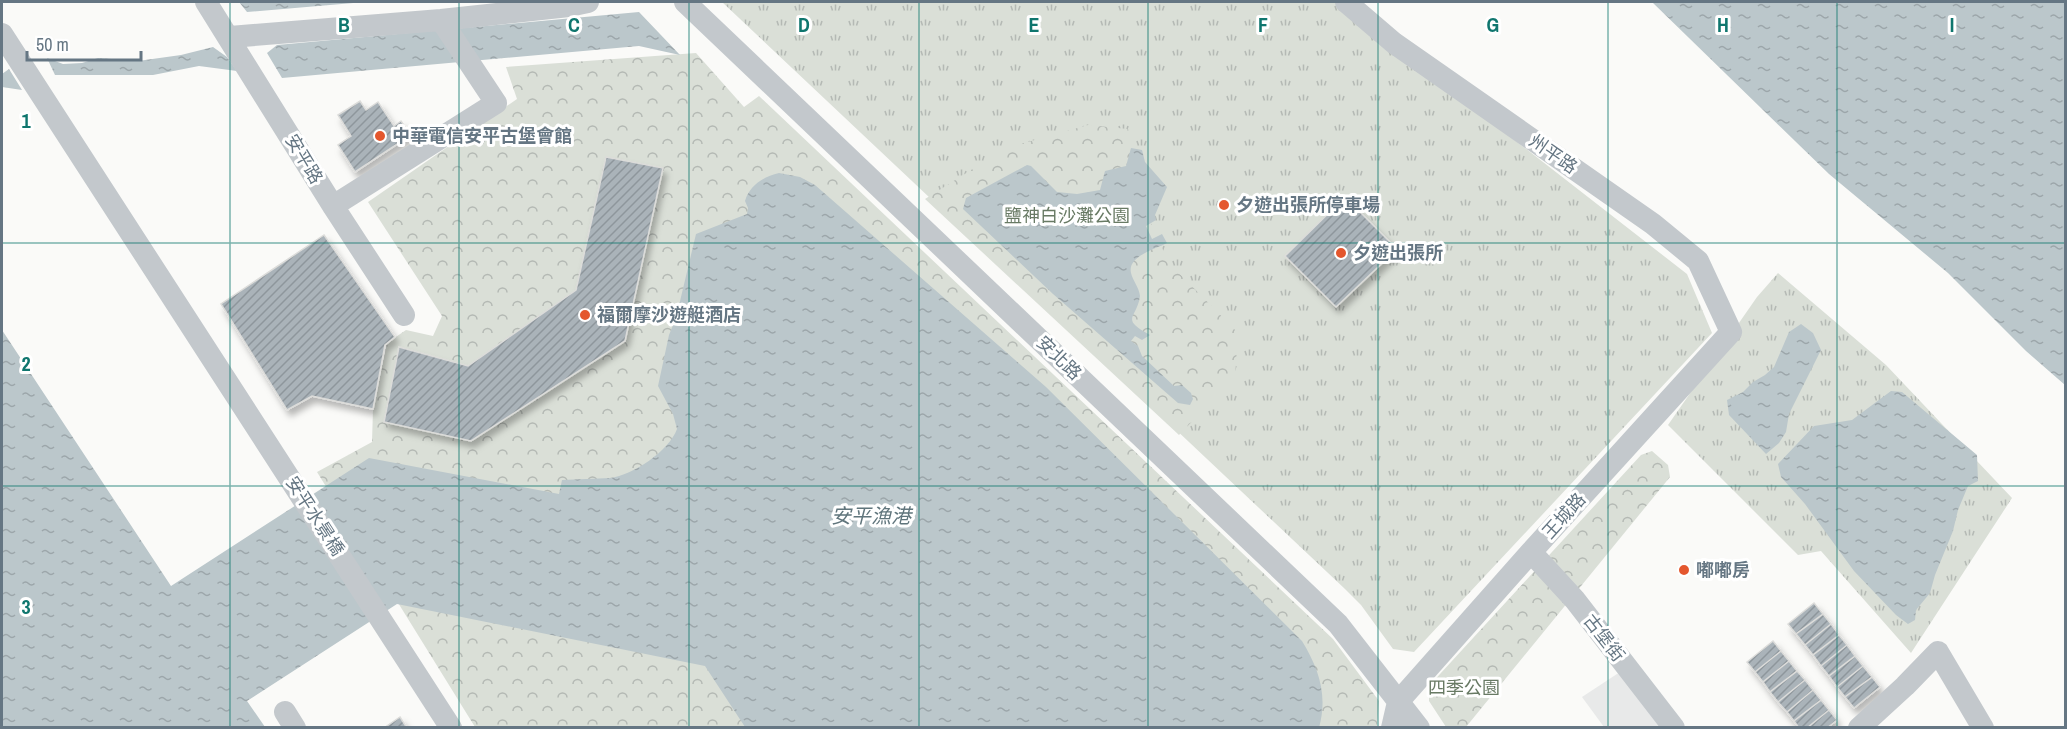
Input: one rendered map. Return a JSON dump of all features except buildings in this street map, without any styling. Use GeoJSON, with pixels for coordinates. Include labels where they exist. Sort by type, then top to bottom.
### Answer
{"type":"FeatureCollection","features":[{"type":"Feature","properties":{"kind":"street","name":"安平路"},"geometry":{"type":"LineString","coordinates":[[206,2],[404,315]]}},
{"type":"Feature","properties":{"kind":"street"},"geometry":{"type":"LineString","coordinates":[[230,37],[441,20],[588,2]]}},
{"type":"Feature","properties":{"kind":"street","name":"安北路"},"geometry":{"type":"LineString","coordinates":[[685,2],[1338,624],[1419,728]]}},
{"type":"Feature","properties":{"kind":"street","name":"州平路"},"geometry":{"type":"LineString","coordinates":[[1346,2],[1394,43],[1653,224],[1698,261],[1731,332]]}},
{"type":"Feature","properties":{"kind":"street"},"geometry":{"type":"LineString","coordinates":[[333,206],[496,103],[441,20]]}},
{"type":"Feature","properties":{"kind":"street","name":"安平水景橋"},"geometry":{"type":"LineString","coordinates":[[5,45],[178,305],[451,728]]}},
{"type":"Feature","properties":{"kind":"street","name":"王城路"},"geometry":{"type":"LineString","coordinates":[[1398,702],[1731,332]]}},
{"type":"Feature","properties":{"kind":"street","name":"古堡街"},"geometry":{"type":"LineString","coordinates":[[1531,552],[1575,600],[1674,728]]}},
{"type":"Feature","properties":{"kind":"street"},"geometry":{"type":"LineString","coordinates":[[1859,728],[1938,652],[1983,728]]}},
{"type":"Feature","properties":{"kind":"street"},"geometry":{"type":"LineString","coordinates":[[1392,728],[1398,702]]}},
{"type":"Feature","properties":{"kind":"shaded area"},"geometry":{"type":"Polygon","coordinates":[[[1620,672],[1663,727],[1604,727],[1582,697],[1620,672]]]}},
{"type":"Feature","properties":{"kind":"green space"},"geometry":{"type":"Polygon","coordinates":[[[722,2],[1337,2],[1687,274],[1712,333],[1414,652],[1393,649],[1361,605],[1345,589],[722,2]]]}},
{"type":"Feature","properties":{"kind":"green space","name":"安平漁港"},"geometry":{"type":"Polygon","coordinates":[[[696,53],[744,107],[759,96],[1333,639],[1379,701],[1377,727],[475,727],[317,472],[372,442],[373,409],[387,343],[406,330],[433,336],[442,316],[368,202],[517,99],[506,67],[696,53]]]}},
{"type":"Feature","properties":{"kind":"green space","name":"鹽神白沙灘公園"},"geometry":{"type":"Polygon","coordinates":[[[1088,125],[1128,129],[1140,164],[1149,219],[1169,263],[1238,333],[1235,377],[1179,435],[925,199],[1006,148],[1088,125]]]}},
{"type":"Feature","properties":{"kind":"green space"},"geometry":{"type":"Polygon","coordinates":[[[1778,273],[1886,365],[2012,498],[1911,653],[1821,551],[1798,555],[1668,425],[1757,297],[1778,273]]]}},
{"type":"Feature","properties":{"kind":"green space","name":"四季公園"},"geometry":{"type":"Polygon","coordinates":[[[1652,451],[1668,465],[1670,477],[1466,727],[1446,727],[1429,701],[1429,686],[1641,455],[1652,451]]]}},
{"type":"Feature","properties":{"kind":"water"},"geometry":{"type":"Polygon","coordinates":[[[239,2],[365,2],[247,12],[239,2]]]}},
{"type":"Feature","properties":{"kind":"water"},"geometry":{"type":"Polygon","coordinates":[[[1652,2],[2065,2],[2065,385],[2026,351],[1948,273],[1829,174],[1652,2]]]}},
{"type":"Feature","properties":{"kind":"water"},"geometry":{"type":"Polygon","coordinates":[[[639,12],[680,55],[639,46],[282,78],[267,53],[277,45],[639,12]]]}},
{"type":"Feature","properties":{"kind":"water"},"geometry":{"type":"Polygon","coordinates":[[[213,47],[227,57],[237,71],[199,66],[153,75],[55,75],[47,58],[63,64],[82,63],[98,58],[138,61],[181,55],[213,47]]]}},
{"type":"Feature","properties":{"kind":"water"},"geometry":{"type":"Polygon","coordinates":[[[9,69],[22,90],[2,87],[2,74],[9,69]]]}},
{"type":"Feature","properties":{"kind":"water"},"geometry":{"type":"Polygon","coordinates":[[[1131,148],[1142,150],[1145,162],[1167,187],[1155,215],[1156,220],[1146,226],[1152,239],[1162,234],[1167,243],[1138,258],[1131,267],[1140,296],[1132,321],[1150,335],[1142,340],[1135,336],[1131,341],[1138,346],[1142,356],[1174,386],[1182,385],[1191,393],[1193,399],[1190,405],[1178,403],[1053,294],[963,209],[966,198],[1027,165],[1031,166],[1057,192],[1077,194],[1100,190],[1105,171],[1126,166],[1131,148]]]}},
{"type":"Feature","properties":{"kind":"water","name":"安平漁港"},"geometry":{"type":"Polygon","coordinates":[[[779,173],[800,177],[815,185],[1046,387],[1302,641],[1317,672],[1322,693],[1322,716],[1319,728],[745,727],[705,666],[397,604],[247,701],[265,727],[2,727],[2,330],[171,586],[369,458],[559,494],[562,480],[610,478],[629,472],[649,461],[666,446],[677,429],[673,414],[658,386],[696,234],[747,214],[748,208],[745,201],[750,190],[763,179],[779,173]]]}},
{"type":"Feature","properties":{"kind":"water"},"geometry":{"type":"Polygon","coordinates":[[[1801,324],[1813,333],[1821,350],[1789,414],[1786,432],[1779,443],[1766,454],[1729,415],[1727,400],[1743,392],[1774,367],[1789,332],[1801,324]]]}},
{"type":"Feature","properties":{"kind":"water"},"geometry":{"type":"Polygon","coordinates":[[[1891,391],[1902,392],[1977,455],[1978,481],[1968,486],[1930,593],[1916,610],[1915,620],[1908,624],[1896,615],[1854,571],[1805,504],[1781,477],[1778,464],[1814,426],[1852,420],[1891,391]]]}},
{"type":"Feature","properties":{"kind":"place","name":"中華電信安平古堡會館"},"geometry":{"type":"Point","coordinates":[380,136]}},
{"type":"Feature","properties":{"kind":"place","name":"夕遊出張所停車場"},"geometry":{"type":"Point","coordinates":[1224,205]}},
{"type":"Feature","properties":{"kind":"place","name":"夕遊出張所"},"geometry":{"type":"Point","coordinates":[1341,253]}},
{"type":"Feature","properties":{"kind":"place","name":"福爾摩沙遊艇酒店"},"geometry":{"type":"Point","coordinates":[585,315]}},
{"type":"Feature","properties":{"kind":"place","name":"嘟嘟房"},"geometry":{"type":"Point","coordinates":[1684,570]}}]}
